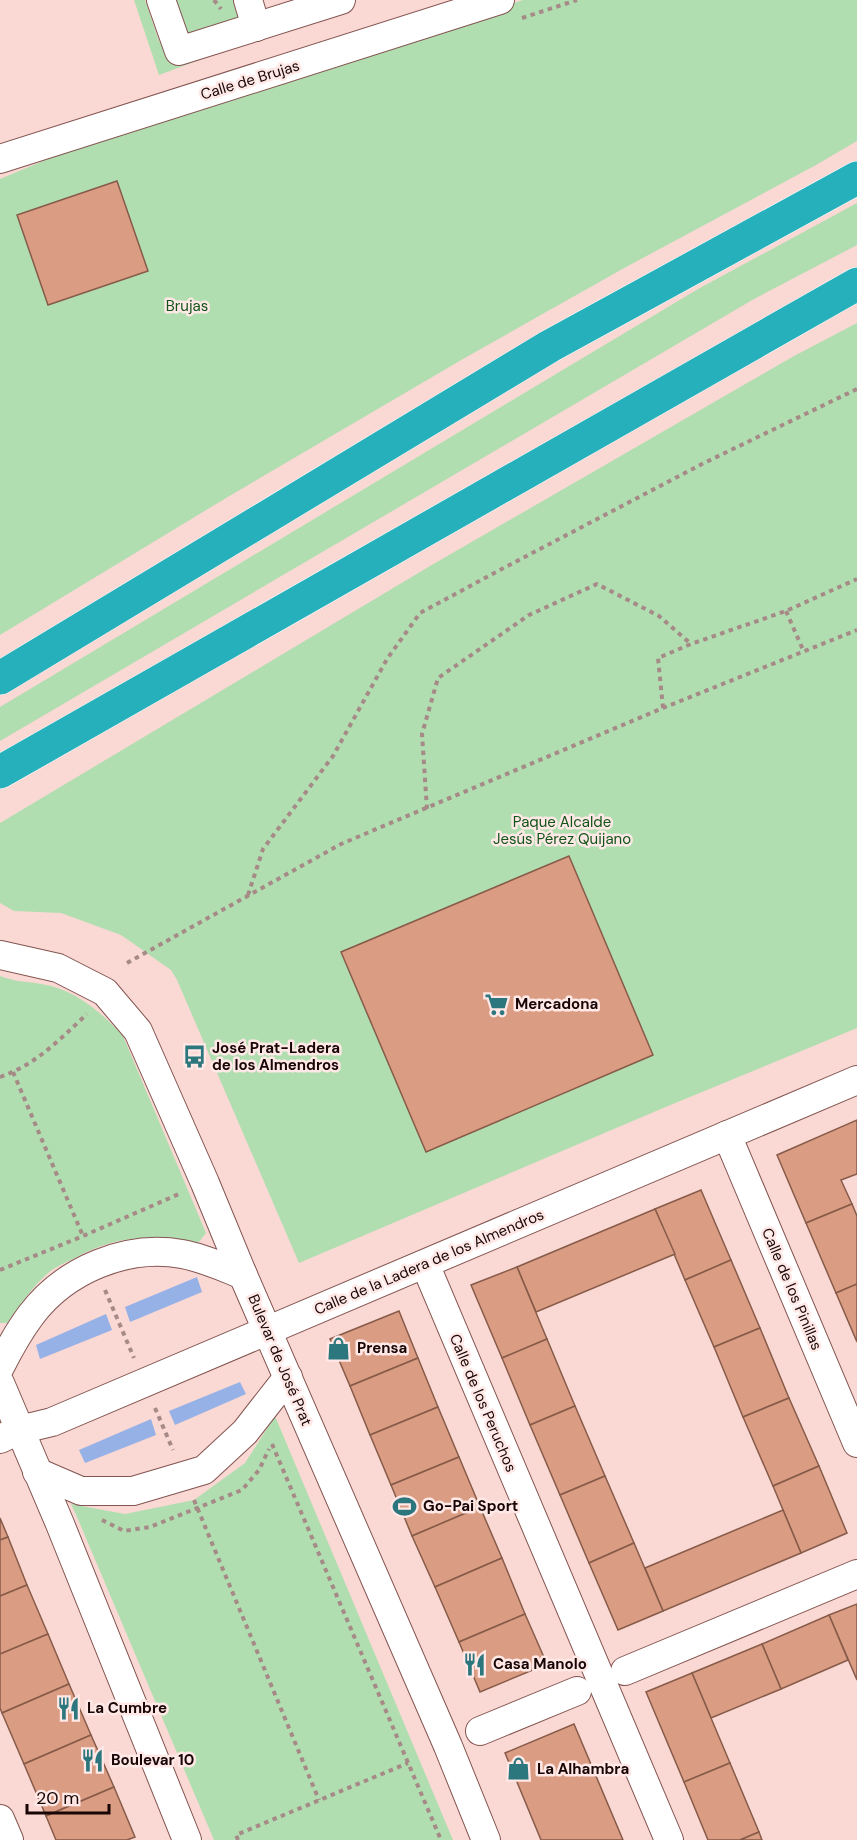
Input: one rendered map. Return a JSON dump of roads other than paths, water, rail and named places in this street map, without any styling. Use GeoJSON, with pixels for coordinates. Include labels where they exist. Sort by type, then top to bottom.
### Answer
{"type":"FeatureCollection","features":[{"type":"Feature","properties":{"kind":"highway"},"geometry":{"type":"LineString","coordinates":[[0,678],[550,346],[857,177]]}},
{"type":"Feature","properties":{"kind":"highway"},"geometry":{"type":"LineString","coordinates":[[0,772],[857,284]]}},
{"type":"Feature","properties":{"kind":"street"},"geometry":{"type":"LineString","coordinates":[[161,0],[179,51],[252,13],[341,0]]}},
{"type":"Feature","properties":{"kind":"street","name":"Calle de Brujas"},"geometry":{"type":"LineString","coordinates":[[0,159],[431,11],[500,0]]}},
{"type":"Feature","properties":{"kind":"street","name":"Bulevar de José Prat"},"geometry":{"type":"LineString","coordinates":[[0,955],[58,968],[105,992],[138,1031],[448,1746],[486,1840]]}},
{"type":"Feature","properties":{"kind":"street","name":"Calle de la Ladera de los Almendros"},"geometry":{"type":"LineString","coordinates":[[10,1434],[52,1422],[857,1080]]}},
{"type":"Feature","properties":{"kind":"street","name":"Calle de los Pinillas"},"geometry":{"type":"LineString","coordinates":[[727,1135],[857,1443]]}},
{"type":"Feature","properties":{"kind":"street"},"geometry":{"type":"LineString","coordinates":[[0,1367],[31,1314],[50,1294],[73,1276],[96,1265],[123,1255],[152,1252],[180,1254],[206,1260],[243,1275]]}},
{"type":"Feature","properties":{"kind":"street","name":"Calle de los Peruchos"},"geometry":{"type":"LineString","coordinates":[[425,1264],[669,1840]]}},
{"type":"Feature","properties":{"kind":"street"},"geometry":{"type":"LineString","coordinates":[[38,1472],[81,1491],[134,1491],[204,1470],[245,1432],[288,1377]]}},
{"type":"Feature","properties":{"kind":"street"},"geometry":{"type":"LineString","coordinates":[[0,1383],[10,1434],[38,1472],[187,1840]]}},
{"type":"Feature","properties":{"kind":"street"},"geometry":{"type":"LineString","coordinates":[[625,1671],[857,1574]]}},
{"type":"Feature","properties":{"kind":"street"},"geometry":{"type":"LineString","coordinates":[[480,1731],[577,1691]]}},
{"type":"Feature","properties":{"kind":"street"},"geometry":{"type":"LineString","coordinates":[[0,1819],[9,1840]]}},
{"type":"Feature","properties":{"kind":"water"},"geometry":{"type":"Polygon","coordinates":[[[197,1277],[202,1292],[130,1322],[125,1307],[197,1277]]]}},
{"type":"Feature","properties":{"kind":"water"},"geometry":{"type":"Polygon","coordinates":[[[106,1314],[112,1330],[40,1359],[36,1345],[106,1314]]]}},
{"type":"Feature","properties":{"kind":"water"},"geometry":{"type":"Polygon","coordinates":[[[240,1382],[246,1394],[175,1425],[169,1411],[240,1382]]]}},
{"type":"Feature","properties":{"kind":"water"},"geometry":{"type":"Polygon","coordinates":[[[151,1419],[156,1435],[85,1463],[79,1450],[151,1419]]]}},
{"type":"Feature","properties":{"kind":"place","name":"Mercadona"},"geometry":{"type":"Point","coordinates":[497,1004]}},
{"type":"Feature","properties":{"kind":"place","name":"José Prat-Ladera de los Almendros"},"geometry":{"type":"Point","coordinates":[194,1057]}},
{"type":"Feature","properties":{"kind":"place","name":"Prensa"},"geometry":{"type":"Point","coordinates":[339,1348]}},
{"type":"Feature","properties":{"kind":"place","name":"Go-Pai Sport"},"geometry":{"type":"Point","coordinates":[405,1506]}},
{"type":"Feature","properties":{"kind":"place","name":"Casa Manolo"},"geometry":{"type":"Point","coordinates":[475,1664]}},
{"type":"Feature","properties":{"kind":"place","name":"La Cumbre"},"geometry":{"type":"Point","coordinates":[69,1708]}},
{"type":"Feature","properties":{"kind":"place","name":"Boulevar 10"},"geometry":{"type":"Point","coordinates":[93,1760]}},
{"type":"Feature","properties":{"kind":"place","name":"La Alhambra"},"geometry":{"type":"Point","coordinates":[519,1769]}},
{"type":"Feature","properties":{"kind":"park label","name":"Brujas"},"geometry":{"type":"Point","coordinates":[187,306]}},
{"type":"Feature","properties":{"kind":"park label","name":"Paque Alcalde Jesús Pérez Quijano"},"geometry":{"type":"Point","coordinates":[562,830]}}]}
